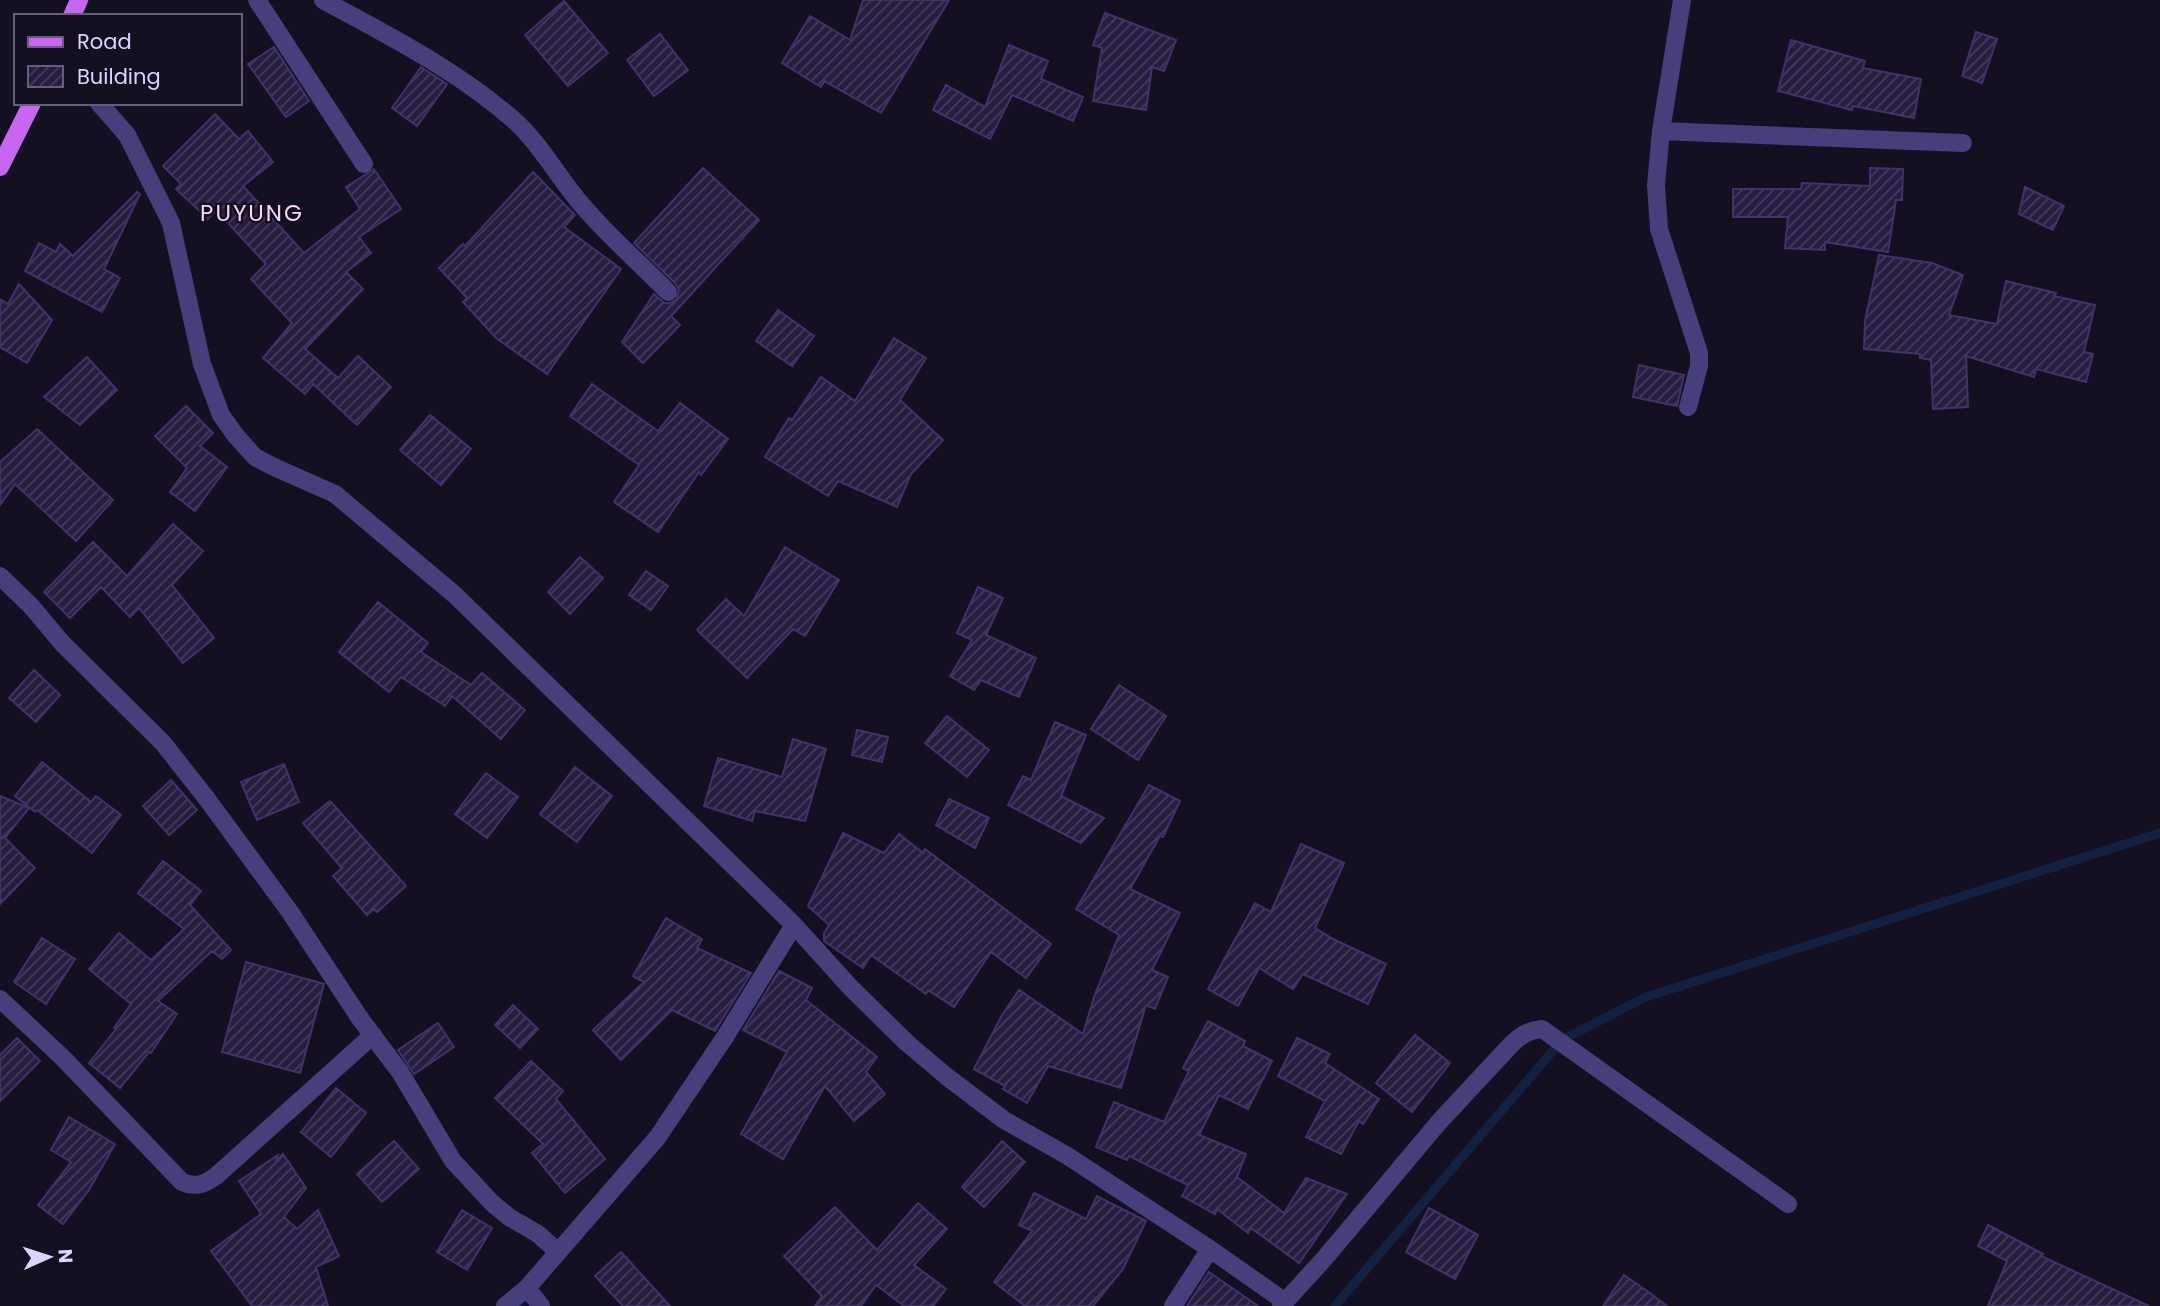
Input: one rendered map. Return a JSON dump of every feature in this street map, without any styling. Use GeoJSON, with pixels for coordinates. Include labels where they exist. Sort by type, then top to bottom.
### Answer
{"type":"FeatureCollection","features":[{"type":"Feature","properties":{"kind":"main road"},"geometry":{"type":"LineString","coordinates":[[0,167],[31,105]]}},
{"type":"Feature","properties":{"kind":"street"},"geometry":{"type":"LineString","coordinates":[[257,0],[364,164]]}},
{"type":"Feature","properties":{"kind":"street"},"geometry":{"type":"LineString","coordinates":[[323,0],[437,65],[481,94],[518,124],[556,169],[580,204],[668,292]]}},
{"type":"Feature","properties":{"kind":"street"},"geometry":{"type":"LineString","coordinates":[[1682,0],[1661,131],[1656,185],[1659,229],[1699,353],[1699,366],[1688,407]]}},
{"type":"Feature","properties":{"kind":"street"},"geometry":{"type":"LineString","coordinates":[[101,105],[127,135],[172,223],[202,364],[221,415],[255,457],[335,494],[455,595],[794,925],[851,988],[907,1043],[946,1076],[1004,1120],[1066,1155],[1209,1249],[1282,1303],[1324,1259],[1439,1122],[1507,1049],[1527,1033],[1542,1030],[1788,1204]]}},
{"type":"Feature","properties":{"kind":"street"},"geometry":{"type":"LineString","coordinates":[[1661,131],[1963,142]]}},
{"type":"Feature","properties":{"kind":"street"},"geometry":{"type":"LineString","coordinates":[[0,576],[31,606],[62,643],[163,743],[238,840],[400,1072],[453,1161],[492,1203],[509,1217],[538,1234],[557,1251]]}},
{"type":"Feature","properties":{"kind":"street"},"geometry":{"type":"LineString","coordinates":[[505,1306],[527,1288],[657,1138],[725,1037],[794,925]]}},
{"type":"Feature","properties":{"kind":"street"},"geometry":{"type":"LineString","coordinates":[[0,999],[62,1057],[182,1182],[193,1185],[207,1183],[216,1176],[373,1035]]}},
{"type":"Feature","properties":{"kind":"street"},"geometry":{"type":"LineString","coordinates":[[1173,1306],[1209,1249]]}},
{"type":"Feature","properties":{"kind":"street"},"geometry":{"type":"LineString","coordinates":[[527,1288],[541,1306]]}},
{"type":"Feature","properties":{"kind":"building"},"geometry":{"type":"Polygon","coordinates":[[[863,0],[949,0],[881,113],[824,81],[821,87],[782,63],[810,16],[850,40],[863,0]]]}},
{"type":"Feature","properties":{"kind":"building"},"geometry":{"type":"Polygon","coordinates":[[[564,1],[608,53],[568,86],[525,35],[564,1]]]}},
{"type":"Feature","properties":{"kind":"building"},"geometry":{"type":"Polygon","coordinates":[[[1105,13],[1176,40],[1164,71],[1152,67],[1146,110],[1093,101],[1102,48],[1093,45],[1105,13]]]}},
{"type":"Feature","properties":{"kind":"building"},"geometry":{"type":"Polygon","coordinates":[[[1976,32],[1997,39],[1982,83],[1962,76],[1976,32]]]}},
{"type":"Feature","properties":{"kind":"building"},"geometry":{"type":"Polygon","coordinates":[[[660,34],[688,70],[654,96],[627,60],[660,34]]]}},
{"type":"Feature","properties":{"kind":"building"},"geometry":{"type":"Polygon","coordinates":[[[1791,40],[1865,61],[1863,68],[1921,79],[1914,118],[1853,106],[1852,110],[1778,91],[1791,40]]]}},
{"type":"Feature","properties":{"kind":"building"},"geometry":{"type":"Polygon","coordinates":[[[1009,45],[1048,61],[1041,79],[1083,97],[1073,121],[1012,95],[990,139],[933,110],[946,85],[985,107],[1009,45]]]}},
{"type":"Feature","properties":{"kind":"building"},"geometry":{"type":"Polygon","coordinates":[[[274,47],[309,101],[286,117],[248,64],[274,47]]]}},
{"type":"Feature","properties":{"kind":"building"},"geometry":{"type":"Polygon","coordinates":[[[421,67],[447,84],[417,126],[392,108],[421,67]]]}},
{"type":"Feature","properties":{"kind":"building"},"geometry":{"type":"Polygon","coordinates":[[[215,114],[239,139],[248,131],[273,162],[243,186],[304,253],[360,209],[346,187],[374,169],[401,209],[359,237],[371,253],[346,272],[363,289],[305,349],[338,378],[358,356],[391,387],[357,425],[313,384],[305,394],[263,358],[292,323],[251,279],[266,264],[216,210],[208,219],[176,189],[181,184],[163,166],[215,114]]]}},
{"type":"Feature","properties":{"kind":"building"},"geometry":{"type":"Polygon","coordinates":[[[703,168],[759,220],[671,316],[680,325],[643,363],[622,342],[654,294],[664,303],[670,303],[676,300],[679,290],[634,243],[703,168]]]}},
{"type":"Feature","properties":{"kind":"building"},"geometry":{"type":"Polygon","coordinates":[[[1870,168],[1903,169],[1902,200],[1896,200],[1888,252],[1825,242],[1825,250],[1785,248],[1788,217],[1733,217],[1733,189],[1801,189],[1802,183],[1870,186],[1870,168]]]}},
{"type":"Feature","properties":{"kind":"building"},"geometry":{"type":"Polygon","coordinates":[[[533,172],[575,215],[564,227],[621,269],[547,374],[496,338],[463,302],[467,298],[439,268],[463,244],[465,246],[533,172]]]}},
{"type":"Feature","properties":{"kind":"building"},"geometry":{"type":"Polygon","coordinates":[[[2025,187],[2064,206],[2053,230],[2019,214],[2025,187]]]}},
{"type":"Feature","properties":{"kind":"building"},"geometry":{"type":"Polygon","coordinates":[[[137,192],[140,194],[104,269],[120,278],[102,312],[25,271],[39,243],[56,252],[60,244],[73,256],[137,192]]]}},
{"type":"Feature","properties":{"kind":"building"},"geometry":{"type":"Polygon","coordinates":[[[1879,255],[1932,263],[1963,275],[1949,315],[1997,324],[2006,281],[2095,305],[2084,352],[2093,354],[2086,382],[2036,369],[2034,377],[1966,356],[1968,407],[1933,409],[1931,360],[1920,358],[1920,354],[1864,349],[1865,321],[1879,255]]]}},
{"type":"Feature","properties":{"kind":"building"},"geometry":{"type":"Polygon","coordinates":[[[19,284],[52,320],[27,363],[0,347],[0,299],[8,304],[19,284]]]}},
{"type":"Feature","properties":{"kind":"building"},"geometry":{"type":"Polygon","coordinates":[[[778,310],[814,336],[792,366],[756,341],[778,310]]]}},
{"type":"Feature","properties":{"kind":"building"},"geometry":{"type":"Polygon","coordinates":[[[894,338],[926,358],[900,400],[943,440],[911,474],[897,507],[838,481],[828,496],[765,457],[789,418],[792,420],[821,377],[855,401],[894,338]]]}},
{"type":"Feature","properties":{"kind":"building"},"geometry":{"type":"Polygon","coordinates":[[[87,357],[117,390],[80,425],[44,397],[87,357]]]}},
{"type":"Feature","properties":{"kind":"building"},"geometry":{"type":"Polygon","coordinates":[[[1639,365],[1684,375],[1677,406],[1633,397],[1639,365]]]}},
{"type":"Feature","properties":{"kind":"building"},"geometry":{"type":"Polygon","coordinates":[[[592,384],[658,431],[680,403],[728,439],[701,475],[699,472],[658,532],[614,502],[639,465],[570,416],[592,384]]]}},
{"type":"Feature","properties":{"kind":"building"},"geometry":{"type":"Polygon","coordinates":[[[186,406],[213,433],[200,446],[227,467],[195,511],[170,492],[187,468],[155,436],[186,406]]]}},
{"type":"Feature","properties":{"kind":"building"},"geometry":{"type":"Polygon","coordinates":[[[430,415],[471,449],[441,485],[400,450],[430,415]]]}},
{"type":"Feature","properties":{"kind":"building"},"geometry":{"type":"Polygon","coordinates":[[[37,429],[113,500],[76,541],[15,484],[0,505],[0,462],[37,429]]]}},
{"type":"Feature","properties":{"kind":"building"},"geometry":{"type":"Polygon","coordinates":[[[173,524],[203,551],[172,585],[214,638],[183,663],[139,608],[130,617],[101,587],[70,618],[44,592],[93,542],[127,576],[173,524]]]}},
{"type":"Feature","properties":{"kind":"building"},"geometry":{"type":"Polygon","coordinates":[[[785,547],[839,580],[805,636],[793,629],[747,678],[697,630],[726,599],[744,616],[785,547]]]}},
{"type":"Feature","properties":{"kind":"building"},"geometry":{"type":"Polygon","coordinates":[[[580,557],[603,578],[570,614],[548,592],[580,557]]]}},
{"type":"Feature","properties":{"kind":"building"},"geometry":{"type":"Polygon","coordinates":[[[646,571],[668,586],[651,610],[629,595],[646,571]]]}},
{"type":"Feature","properties":{"kind":"building"},"geometry":{"type":"Polygon","coordinates":[[[978,587],[1003,598],[986,635],[1036,658],[1019,697],[981,680],[974,690],[950,676],[972,640],[957,633],[978,587]]]}},
{"type":"Feature","properties":{"kind":"building"},"geometry":{"type":"Polygon","coordinates":[[[378,602],[428,643],[421,652],[471,685],[482,673],[525,710],[501,739],[452,696],[445,706],[401,677],[389,692],[339,652],[378,602]]]}},
{"type":"Feature","properties":{"kind":"building"},"geometry":{"type":"Polygon","coordinates":[[[34,670],[60,695],[36,722],[9,698],[34,670]]]}},
{"type":"Feature","properties":{"kind":"building"},"geometry":{"type":"Polygon","coordinates":[[[1119,685],[1166,716],[1138,760],[1091,729],[1119,685]]]}},
{"type":"Feature","properties":{"kind":"building"},"geometry":{"type":"Polygon","coordinates":[[[947,716],[989,750],[967,777],[925,743],[947,716]]]}},
{"type":"Feature","properties":{"kind":"building"},"geometry":{"type":"Polygon","coordinates":[[[1055,722],[1086,735],[1061,796],[1104,818],[1081,843],[1008,805],[1023,776],[1031,780],[1055,722]]]}},
{"type":"Feature","properties":{"kind":"building"},"geometry":{"type":"Polygon","coordinates":[[[857,730],[888,737],[882,762],[852,755],[857,730]]]}},
{"type":"Feature","properties":{"kind":"building"},"geometry":{"type":"Polygon","coordinates":[[[793,739],[826,749],[805,821],[755,811],[752,821],[704,806],[718,758],[782,777],[793,739]]]}},
{"type":"Feature","properties":{"kind":"building"},"geometry":{"type":"Polygon","coordinates":[[[42,762],[91,802],[96,796],[121,815],[92,853],[15,796],[42,762]]]}},
{"type":"Feature","properties":{"kind":"building"},"geometry":{"type":"Polygon","coordinates":[[[284,764],[299,802],[257,820],[241,782],[284,764]]]}},
{"type":"Feature","properties":{"kind":"building"},"geometry":{"type":"Polygon","coordinates":[[[575,767],[612,796],[577,842],[540,814],[575,767]]]}},
{"type":"Feature","properties":{"kind":"building"},"geometry":{"type":"Polygon","coordinates":[[[486,773],[518,797],[487,838],[455,814],[486,773]]]}},
{"type":"Feature","properties":{"kind":"building"},"geometry":{"type":"Polygon","coordinates":[[[171,780],[197,810],[169,835],[143,806],[171,780]]]}},
{"type":"Feature","properties":{"kind":"building"},"geometry":{"type":"Polygon","coordinates":[[[1149,785],[1180,801],[1163,837],[1160,836],[1130,889],[1180,913],[1152,970],[1168,977],[1155,1009],[1146,1005],[1121,1088],[1048,1066],[1027,1103],[1003,1089],[1005,1086],[974,1069],[1002,1015],[1019,990],[1083,1034],[1094,997],[1119,935],[1076,909],[1149,785]]]}},
{"type":"Feature","properties":{"kind":"building"},"geometry":{"type":"Polygon","coordinates":[[[0,796],[29,808],[5,838],[35,868],[0,904],[0,796]]]}},
{"type":"Feature","properties":{"kind":"building"},"geometry":{"type":"Polygon","coordinates":[[[949,799],[989,818],[975,848],[936,825],[949,799]]]}},
{"type":"Feature","properties":{"kind":"building"},"geometry":{"type":"Polygon","coordinates":[[[330,801],[406,886],[377,912],[374,909],[367,915],[333,876],[342,868],[303,823],[330,801]]]}},
{"type":"Feature","properties":{"kind":"building"},"geometry":{"type":"Polygon","coordinates":[[[843,833],[884,853],[899,834],[923,853],[925,849],[1051,944],[1026,978],[991,952],[954,1007],[928,990],[926,994],[871,955],[863,968],[824,941],[824,933],[829,925],[808,906],[843,833]]]}},
{"type":"Feature","properties":{"kind":"building"},"geometry":{"type":"Polygon","coordinates":[[[1301,844],[1344,863],[1315,928],[1386,964],[1368,1004],[1303,974],[1293,989],[1259,968],[1238,1006],[1208,989],[1255,903],[1271,912],[1301,844]]]}},
{"type":"Feature","properties":{"kind":"building"},"geometry":{"type":"Polygon","coordinates":[[[163,861],[201,891],[190,905],[231,950],[222,959],[212,951],[158,1001],[177,1014],[151,1053],[149,1052],[120,1088],[89,1063],[116,1029],[114,1028],[131,1004],[89,969],[119,933],[151,960],[184,929],[138,893],[163,861]]]}},
{"type":"Feature","properties":{"kind":"building"},"geometry":{"type":"Polygon","coordinates":[[[666,918],[702,939],[697,948],[751,973],[715,1031],[672,1010],[621,1060],[593,1030],[644,982],[633,976],[666,918]]]}},
{"type":"Feature","properties":{"kind":"building"},"geometry":{"type":"Polygon","coordinates":[[[42,938],[75,959],[46,1004],[14,982],[42,938]]]}},
{"type":"Feature","properties":{"kind":"building"},"geometry":{"type":"Polygon","coordinates":[[[246,962],[324,984],[300,1073],[222,1052],[246,962]]]}},
{"type":"Feature","properties":{"kind":"building"},"geometry":{"type":"Polygon","coordinates":[[[779,971],[812,988],[806,1000],[877,1057],[866,1072],[885,1094],[854,1121],[825,1086],[783,1159],[741,1134],[787,1052],[743,1030],[779,971]]]}},
{"type":"Feature","properties":{"kind":"building"},"geometry":{"type":"Polygon","coordinates":[[[513,1005],[538,1029],[520,1048],[495,1025],[513,1005]]]}},
{"type":"Feature","properties":{"kind":"building"},"geometry":{"type":"Polygon","coordinates":[[[1208,1021],[1245,1041],[1243,1046],[1272,1061],[1248,1109],[1219,1095],[1199,1135],[1246,1154],[1237,1177],[1284,1213],[1306,1178],[1347,1194],[1299,1263],[1251,1228],[1248,1233],[1217,1209],[1215,1214],[1182,1196],[1188,1185],[1129,1156],[1127,1160],[1096,1147],[1114,1102],[1164,1122],[1189,1071],[1183,1068],[1208,1021]]]}},
{"type":"Feature","properties":{"kind":"building"},"geometry":{"type":"Polygon","coordinates":[[[438,1023],[454,1047],[414,1074],[398,1050],[438,1023]]]}},
{"type":"Feature","properties":{"kind":"building"},"geometry":{"type":"Polygon","coordinates":[[[1415,1035],[1450,1063],[1412,1112],[1376,1083],[1415,1035]]]}},
{"type":"Feature","properties":{"kind":"building"},"geometry":{"type":"Polygon","coordinates":[[[17,1038],[40,1061],[0,1101],[0,1055],[17,1038]]]}},
{"type":"Feature","properties":{"kind":"building"},"geometry":{"type":"Polygon","coordinates":[[[1297,1038],[1330,1054],[1325,1063],[1379,1099],[1363,1124],[1359,1121],[1341,1154],[1306,1137],[1325,1101],[1278,1076],[1297,1038]]]}},
{"type":"Feature","properties":{"kind":"building"},"geometry":{"type":"Polygon","coordinates":[[[531,1061],[563,1091],[556,1099],[605,1159],[565,1193],[532,1153],[543,1144],[495,1098],[531,1061]]]}},
{"type":"Feature","properties":{"kind":"building"},"geometry":{"type":"Polygon","coordinates":[[[336,1088],[366,1113],[331,1157],[301,1132],[336,1088]]]}},
{"type":"Feature","properties":{"kind":"building"},"geometry":{"type":"Polygon","coordinates":[[[69,1117],[115,1144],[89,1190],[63,1224],[38,1205],[71,1162],[51,1150],[69,1117]]]}},
{"type":"Feature","properties":{"kind":"building"},"geometry":{"type":"Polygon","coordinates":[[[394,1141],[419,1169],[382,1202],[357,1174],[394,1141]]]}},
{"type":"Feature","properties":{"kind":"building"},"geometry":{"type":"Polygon","coordinates":[[[1002,1141],[1025,1162],[984,1207],[962,1187],[1002,1141]]]}},
{"type":"Feature","properties":{"kind":"building"},"geometry":{"type":"Polygon","coordinates":[[[283,1154],[306,1188],[284,1217],[297,1229],[318,1210],[339,1256],[316,1267],[328,1306],[252,1306],[211,1251],[261,1214],[239,1181],[278,1155],[276,1162],[283,1154]]]}},
{"type":"Feature","properties":{"kind":"building"},"geometry":{"type":"Polygon","coordinates":[[[1034,1193],[1086,1219],[1097,1196],[1146,1221],[1123,1269],[1093,1306],[1025,1306],[994,1282],[1032,1231],[1019,1225],[1034,1193]]]}},
{"type":"Feature","properties":{"kind":"building"},"geometry":{"type":"Polygon","coordinates":[[[918,1203],[947,1229],[914,1265],[946,1289],[933,1306],[904,1306],[876,1285],[861,1306],[815,1306],[822,1296],[784,1256],[835,1207],[877,1250],[918,1203]]]}},
{"type":"Feature","properties":{"kind":"building"},"geometry":{"type":"Polygon","coordinates":[[[1429,1208],[1478,1235],[1455,1279],[1406,1252],[1429,1208]]]}},
{"type":"Feature","properties":{"kind":"building"},"geometry":{"type":"Polygon","coordinates":[[[462,1210],[492,1228],[467,1270],[437,1252],[462,1210]]]}},
{"type":"Feature","properties":{"kind":"building"},"geometry":{"type":"Polygon","coordinates":[[[1988,1225],[2043,1254],[2041,1256],[2149,1306],[1988,1306],[2007,1261],[1978,1246],[1988,1225]]]}},
{"type":"Feature","properties":{"kind":"building"},"geometry":{"type":"Polygon","coordinates":[[[621,1252],[670,1306],[623,1306],[595,1276],[621,1252]]]}},
{"type":"Feature","properties":{"kind":"building"},"geometry":{"type":"Polygon","coordinates":[[[1209,1272],[1258,1306],[1187,1306],[1209,1272]]]}},
{"type":"Feature","properties":{"kind":"building"},"geometry":{"type":"Polygon","coordinates":[[[1624,1275],[1647,1291],[1667,1306],[1603,1306],[1624,1275]]]}},
{"type":"Feature","properties":{"kind":"waterway"},"geometry":{"type":"LineString","coordinates":[[1335,1306],[1562,1040],[1646,997],[2160,833]]}},
{"type":"Feature","properties":{"kind":"district","name":"PUYUNG"},"geometry":{"type":"Point","coordinates":[252,213]}}]}
